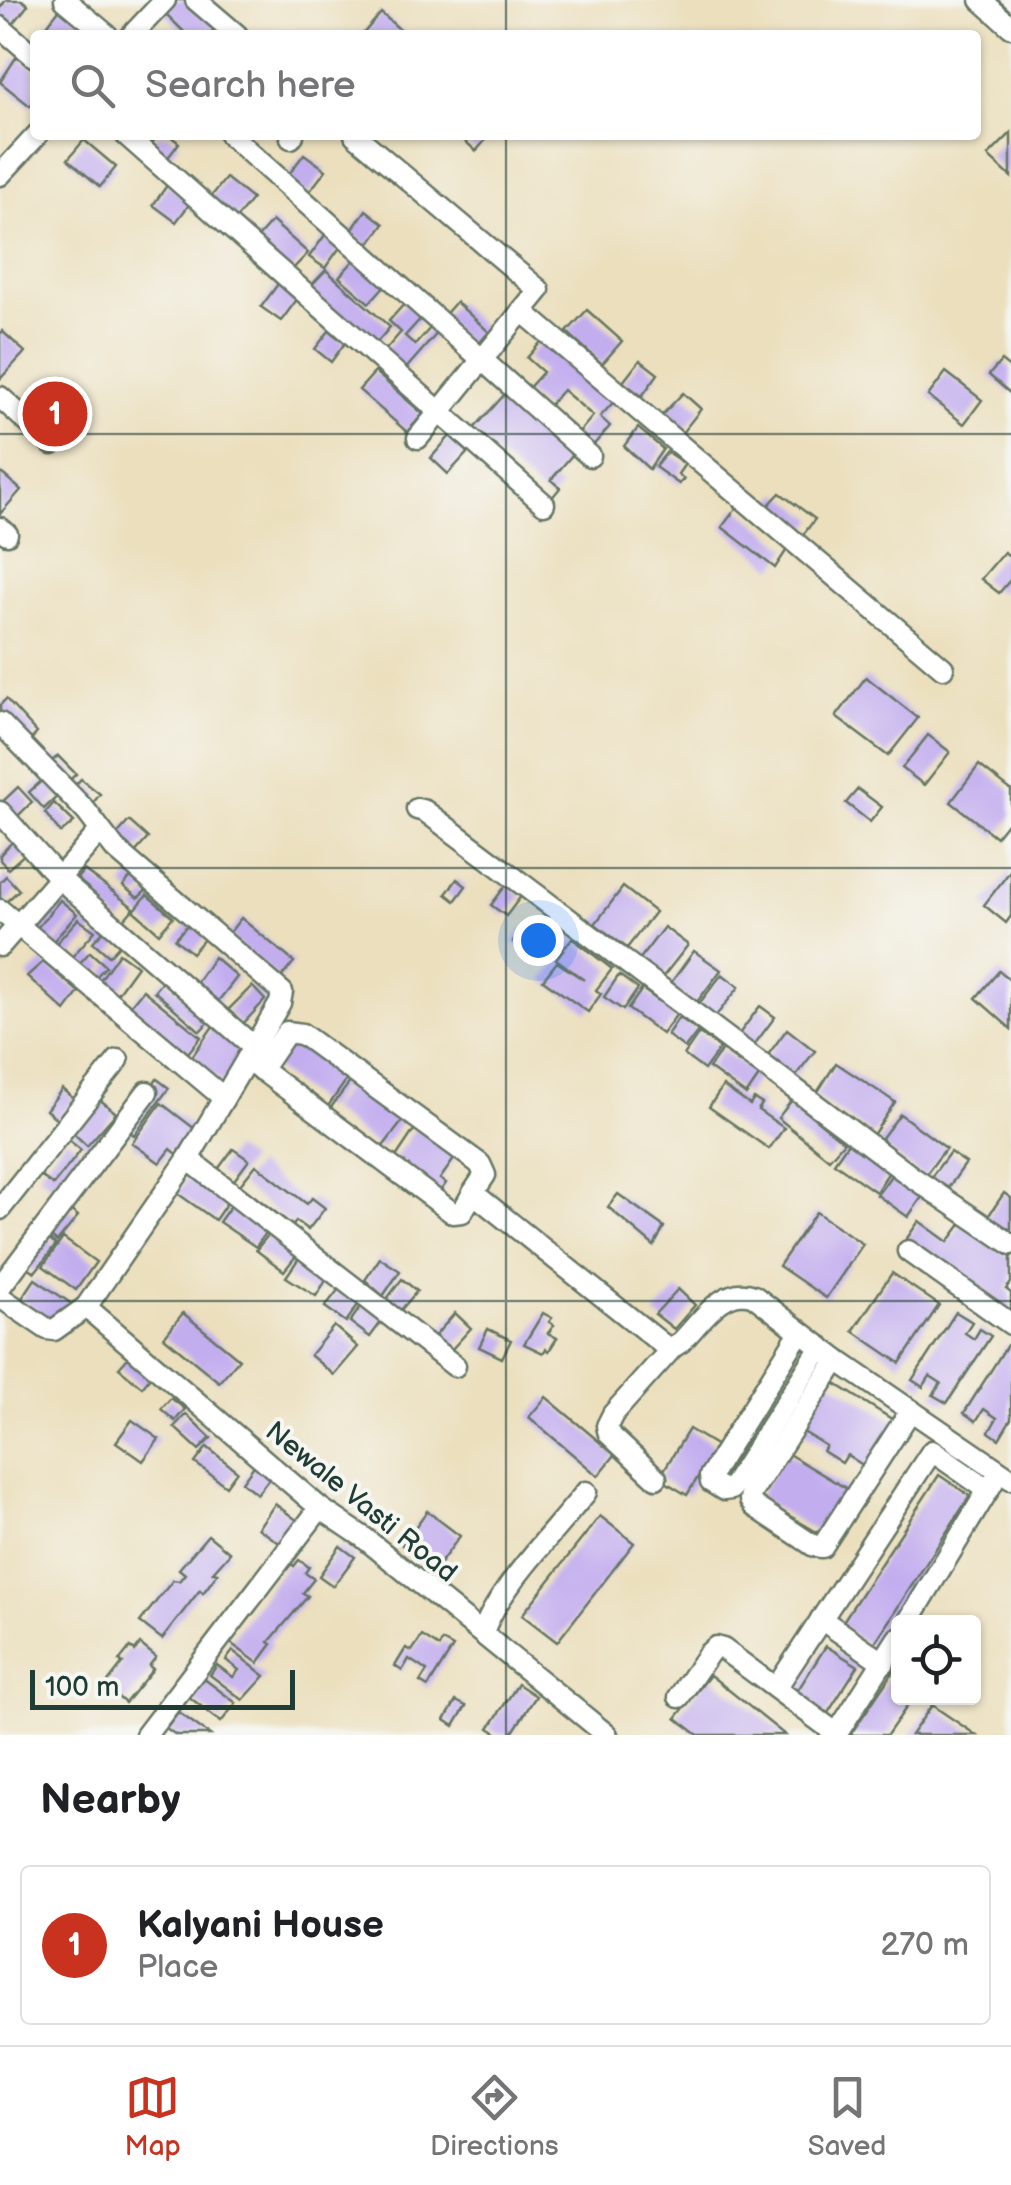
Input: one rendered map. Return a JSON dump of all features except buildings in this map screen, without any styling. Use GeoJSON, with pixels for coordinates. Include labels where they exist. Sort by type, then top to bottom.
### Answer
{"type":"FeatureCollection","features":[{"type":"Feature","properties":{"kind":"street"},"geometry":{"type":"LineString","coordinates":[[65,0],[101,30]]}},
{"type":"Feature","properties":{"kind":"street"},"geometry":{"type":"LineString","coordinates":[[137,30],[165,0]]}},
{"type":"Feature","properties":{"kind":"street"},"geometry":{"type":"LineString","coordinates":[[196,0],[231,30]]}},
{"type":"Feature","properties":{"kind":"street"},"geometry":{"type":"LineString","coordinates":[[981,0],[1011,27]]}},
{"type":"Feature","properties":{"kind":"street"},"geometry":{"type":"LineString","coordinates":[[0,27],[30,52]]}},
{"type":"Feature","properties":{"kind":"street"},"geometry":{"type":"LineString","coordinates":[[0,174],[33,140]]}},
{"type":"Feature","properties":{"kind":"street"},"geometry":{"type":"LineString","coordinates":[[132,140],[544,504]]}},
{"type":"Feature","properties":{"kind":"street"},"geometry":{"type":"LineString","coordinates":[[236,140],[590,456]]}},
{"type":"Feature","properties":{"kind":"street"},"geometry":{"type":"LineString","coordinates":[[361,140],[539,290],[418,438]]}},
{"type":"Feature","properties":{"kind":"street"},"geometry":{"type":"LineString","coordinates":[[522,312],[943,668]]}},
{"type":"Feature","properties":{"kind":"street"},"geometry":{"type":"LineString","coordinates":[[0,397],[52,444]]}},
{"type":"Feature","properties":{"kind":"street"},"geometry":{"type":"LineString","coordinates":[[0,724],[86,811],[114,849],[282,992],[254,1059],[86,1306],[53,1330],[0,1297]]}},
{"type":"Feature","properties":{"kind":"street"},"geometry":{"type":"LineString","coordinates":[[417,809],[425,811],[912,1176],[1011,1244]]}},
{"type":"Feature","properties":{"kind":"street"},"geometry":{"type":"LineString","coordinates":[[0,812],[60,878],[254,1059],[453,1213],[462,1212],[485,1175],[480,1164],[302,1034],[287,1032],[254,1059]]}},
{"type":"Feature","properties":{"kind":"street"},"geometry":{"type":"LineString","coordinates":[[0,946],[100,831]]}},
{"type":"Feature","properties":{"kind":"street"},"geometry":{"type":"LineString","coordinates":[[0,910],[224,1098]]}},
{"type":"Feature","properties":{"kind":"street"},"geometry":{"type":"LineString","coordinates":[[0,1209],[118,1060]]}},
{"type":"Feature","properties":{"kind":"street"},"geometry":{"type":"LineString","coordinates":[[0,1286],[146,1092]]}},
{"type":"Feature","properties":{"kind":"street"},"geometry":{"type":"LineString","coordinates":[[188,1159],[455,1366]]}},
{"type":"Feature","properties":{"kind":"street"},"geometry":{"type":"LineString","coordinates":[[474,1193],[658,1342],[674,1348]]}},
{"type":"Feature","properties":{"kind":"street"},"geometry":{"type":"LineString","coordinates":[[908,1252],[1011,1324]]}},
{"type":"Feature","properties":{"kind":"street"},"geometry":{"type":"LineString","coordinates":[[656,1478],[609,1434],[607,1426],[613,1414],[728,1294],[744,1292],[754,1296],[1005,1475],[988,1490],[912,1615]]}},
{"type":"Feature","properties":{"kind":"street","name":"Newale Vasti Road"},"geometry":{"type":"LineString","coordinates":[[86,1306],[320,1508],[364,1537],[607,1735]]}},
{"type":"Feature","properties":{"kind":"street"},"geometry":{"type":"LineString","coordinates":[[800,1332],[710,1476],[711,1482],[724,1490],[731,1489],[829,1353]]}},
{"type":"Feature","properties":{"kind":"street"},"geometry":{"type":"LineString","coordinates":[[829,1353],[752,1493],[750,1500],[754,1506],[814,1546],[822,1547],[911,1410]]}},
{"type":"Feature","properties":{"kind":"street"},"geometry":{"type":"LineString","coordinates":[[776,1688],[932,1451],[988,1490]]}},
{"type":"Feature","properties":{"kind":"street"},"geometry":{"type":"LineString","coordinates":[[483,1633],[506,1591],[586,1492]]}},
{"type":"Feature","properties":{"kind":"street"},"geometry":{"type":"LineString","coordinates":[[146,1735],[320,1508]]}},
{"type":"Feature","properties":{"kind":"street"},"geometry":{"type":"LineString","coordinates":[[821,1619],[884,1663]]}},
{"type":"Feature","properties":{"kind":"street"},"geometry":{"type":"LineString","coordinates":[[679,1697],[716,1647],[837,1734],[891,1650]]}},
{"type":"Feature","properties":{"kind":"place","name":"Kalyani House"},"geometry":{"type":"Point","coordinates":[55,414]}}]}
